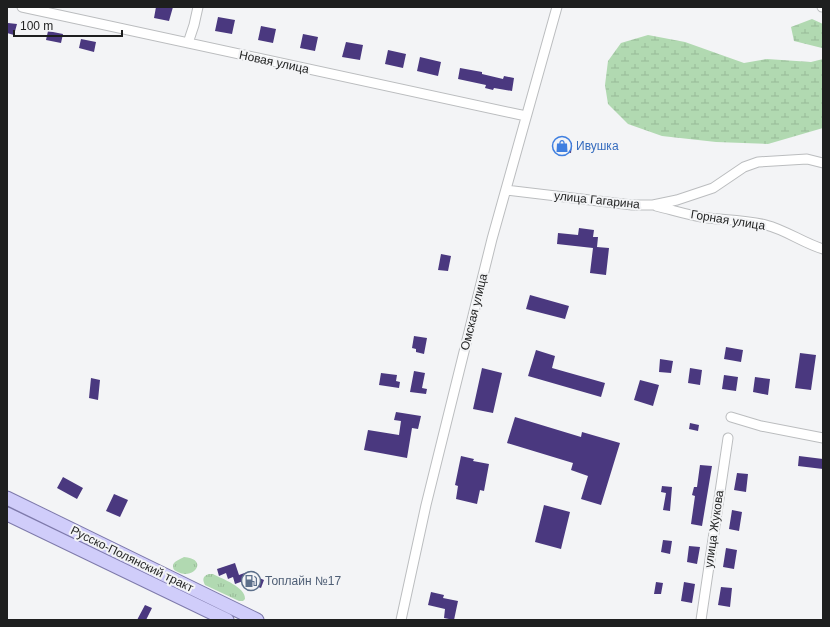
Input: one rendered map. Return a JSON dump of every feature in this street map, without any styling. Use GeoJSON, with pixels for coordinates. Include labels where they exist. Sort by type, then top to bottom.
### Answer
{"type":"FeatureCollection","features":[{"type":"Feature","properties":{"kind":"main road","name":"Русско-Полянский тракт"},"geometry":{"type":"LineString","coordinates":[[7,498],[257,620]]}},
{"type":"Feature","properties":{"kind":"main road","name":"Русско-Полянский тракт"},"geometry":{"type":"LineString","coordinates":[[7,514],[227,620]]}},
{"type":"Feature","properties":{"kind":"street","name":"Новая улица"},"geometry":{"type":"LineString","coordinates":[[22,7],[526,116]]}},
{"type":"Feature","properties":{"kind":"street"},"geometry":{"type":"LineString","coordinates":[[188,43],[198,7]]}},
{"type":"Feature","properties":{"kind":"street","name":"Омская улица"},"geometry":{"type":"LineString","coordinates":[[400,620],[426,505],[492,239],[557,7]]}},
{"type":"Feature","properties":{"kind":"street","name":"улица Гагарина"},"geometry":{"type":"LineString","coordinates":[[506,190],[632,205],[653,205],[676,200],[713,188],[744,167],[758,162],[807,159],[823,162]]}},
{"type":"Feature","properties":{"kind":"street","name":"Горная улица"},"geometry":{"type":"LineString","coordinates":[[653,205],[706,218],[739,220],[764,224],[780,229],[823,249]]}},
{"type":"Feature","properties":{"kind":"street"},"geometry":{"type":"LineString","coordinates":[[731,417],[760,426],[823,438]]}},
{"type":"Feature","properties":{"kind":"street","name":"улица Жукова"},"geometry":{"type":"LineString","coordinates":[[701,620],[728,438]]}},
{"type":"Feature","properties":{"kind":"green space"},"geometry":{"type":"Polygon","coordinates":[[[812,19],[823,24],[823,50],[822,48],[794,41],[791,27],[812,19]]]}},
{"type":"Feature","properties":{"kind":"green space"},"geometry":{"type":"Polygon","coordinates":[[[648,35],[685,42],[744,63],[767,59],[811,62],[823,59],[823,128],[768,144],[716,142],[662,136],[628,124],[608,104],[605,85],[608,61],[621,43],[648,35]]]}},
{"type":"Feature","properties":{"kind":"green space"},"geometry":{"type":"Polygon","coordinates":[[[184,557],[192,559],[196,562],[196,569],[193,572],[182,574],[174,569],[173,564],[177,560],[184,557]]]}},
{"type":"Feature","properties":{"kind":"green space"},"geometry":{"type":"Polygon","coordinates":[[[209,574],[213,574],[238,587],[242,591],[245,599],[243,601],[239,601],[205,585],[204,578],[209,574]]]}},
{"type":"Feature","properties":{"kind":"building"},"geometry":{"type":"Polygon","coordinates":[[[156,7],[173,7],[169,21],[154,18],[156,7]]]}},
{"type":"Feature","properties":{"kind":"building"},"geometry":{"type":"Polygon","coordinates":[[[218,17],[235,20],[232,34],[215,31],[218,17]]]}},
{"type":"Feature","properties":{"kind":"building"},"geometry":{"type":"Polygon","coordinates":[[[8,23],[17,24],[14,35],[7,33],[8,23]]]}},
{"type":"Feature","properties":{"kind":"building"},"geometry":{"type":"Polygon","coordinates":[[[261,26],[276,29],[273,43],[258,40],[261,26]]]}},
{"type":"Feature","properties":{"kind":"building"},"geometry":{"type":"Polygon","coordinates":[[[48,31],[63,34],[61,43],[46,40],[48,31]]]}},
{"type":"Feature","properties":{"kind":"building"},"geometry":{"type":"Polygon","coordinates":[[[303,34],[318,37],[315,51],[300,48],[303,34]]]}},
{"type":"Feature","properties":{"kind":"building"},"geometry":{"type":"Polygon","coordinates":[[[81,39],[96,42],[94,52],[79,48],[81,39]]]}},
{"type":"Feature","properties":{"kind":"building"},"geometry":{"type":"Polygon","coordinates":[[[346,42],[363,45],[360,60],[342,57],[346,42]]]}},
{"type":"Feature","properties":{"kind":"building"},"geometry":{"type":"Polygon","coordinates":[[[388,50],[406,54],[403,68],[385,64],[388,50]]]}},
{"type":"Feature","properties":{"kind":"building"},"geometry":{"type":"Polygon","coordinates":[[[420,57],[441,62],[438,76],[417,71],[420,57]]]}},
{"type":"Feature","properties":{"kind":"building"},"geometry":{"type":"Polygon","coordinates":[[[460,68],[482,72],[482,74],[503,79],[504,76],[514,78],[512,91],[494,88],[493,90],[485,88],[486,85],[458,79],[460,68]]]}},
{"type":"Feature","properties":{"kind":"building"},"geometry":{"type":"Polygon","coordinates":[[[560,140],[572,143],[571,153],[559,150],[560,140]]]}},
{"type":"Feature","properties":{"kind":"building"},"geometry":{"type":"Polygon","coordinates":[[[579,228],[594,230],[593,237],[598,237],[597,247],[609,248],[606,275],[590,273],[593,248],[557,244],[558,233],[578,235],[579,228]]]}},
{"type":"Feature","properties":{"kind":"building"},"geometry":{"type":"Polygon","coordinates":[[[441,254],[451,256],[448,271],[438,270],[441,254]]]}},
{"type":"Feature","properties":{"kind":"building"},"geometry":{"type":"Polygon","coordinates":[[[530,295],[569,306],[565,319],[526,309],[530,295]]]}},
{"type":"Feature","properties":{"kind":"building"},"geometry":{"type":"Polygon","coordinates":[[[414,336],[427,338],[424,354],[416,352],[416,349],[412,348],[414,336]]]}},
{"type":"Feature","properties":{"kind":"building"},"geometry":{"type":"Polygon","coordinates":[[[726,347],[743,350],[741,362],[724,359],[726,347]]]}},
{"type":"Feature","properties":{"kind":"building"},"geometry":{"type":"Polygon","coordinates":[[[536,350],[555,356],[552,368],[605,383],[601,397],[528,376],[536,350]]]}},
{"type":"Feature","properties":{"kind":"building"},"geometry":{"type":"Polygon","coordinates":[[[800,353],[816,355],[811,390],[795,388],[800,353]]]}},
{"type":"Feature","properties":{"kind":"building"},"geometry":{"type":"Polygon","coordinates":[[[660,359],[673,361],[671,373],[659,372],[660,359]]]}},
{"type":"Feature","properties":{"kind":"building"},"geometry":{"type":"Polygon","coordinates":[[[482,368],[502,373],[493,413],[473,409],[482,368]]]}},
{"type":"Feature","properties":{"kind":"building"},"geometry":{"type":"Polygon","coordinates":[[[690,368],[702,370],[700,385],[688,383],[690,368]]]}},
{"type":"Feature","properties":{"kind":"building"},"geometry":{"type":"Polygon","coordinates":[[[414,371],[425,373],[422,388],[427,389],[426,394],[410,392],[414,371]]]}},
{"type":"Feature","properties":{"kind":"building"},"geometry":{"type":"Polygon","coordinates":[[[381,373],[397,375],[396,381],[400,382],[399,388],[379,385],[381,373]]]}},
{"type":"Feature","properties":{"kind":"building"},"geometry":{"type":"Polygon","coordinates":[[[724,375],[738,377],[736,391],[722,389],[724,375]]]}},
{"type":"Feature","properties":{"kind":"building"},"geometry":{"type":"Polygon","coordinates":[[[755,377],[770,379],[768,395],[753,392],[755,377]]]}},
{"type":"Feature","properties":{"kind":"building"},"geometry":{"type":"Polygon","coordinates":[[[91,378],[100,380],[98,400],[89,398],[91,378]]]}},
{"type":"Feature","properties":{"kind":"building"},"geometry":{"type":"Polygon","coordinates":[[[640,380],[659,385],[653,406],[634,400],[640,380]]]}},
{"type":"Feature","properties":{"kind":"building"},"geometry":{"type":"Polygon","coordinates":[[[396,412],[421,416],[418,429],[412,428],[407,458],[364,450],[368,430],[399,435],[401,421],[394,420],[396,412]]]}},
{"type":"Feature","properties":{"kind":"building"},"geometry":{"type":"Polygon","coordinates":[[[515,417],[581,437],[582,432],[620,443],[601,505],[581,499],[588,476],[571,470],[573,463],[507,443],[515,417]]]}},
{"type":"Feature","properties":{"kind":"building"},"geometry":{"type":"Polygon","coordinates":[[[690,423],[699,425],[698,431],[689,429],[690,423]]]}},
{"type":"Feature","properties":{"kind":"building"},"geometry":{"type":"Polygon","coordinates":[[[461,456],[474,459],[473,461],[489,464],[484,491],[480,490],[477,504],[456,499],[458,486],[455,485],[461,456]]]}},
{"type":"Feature","properties":{"kind":"building"},"geometry":{"type":"Polygon","coordinates":[[[799,456],[823,459],[823,469],[798,466],[799,456]]]}},
{"type":"Feature","properties":{"kind":"building"},"geometry":{"type":"Polygon","coordinates":[[[700,465],[712,466],[702,526],[691,524],[695,496],[692,495],[694,487],[697,487],[700,465]]]}},
{"type":"Feature","properties":{"kind":"building"},"geometry":{"type":"Polygon","coordinates":[[[737,473],[748,474],[746,492],[734,490],[737,473]]]}},
{"type":"Feature","properties":{"kind":"building"},"geometry":{"type":"Polygon","coordinates":[[[63,477],[83,488],[77,499],[57,488],[63,477]]]}},
{"type":"Feature","properties":{"kind":"building"},"geometry":{"type":"Polygon","coordinates":[[[662,486],[672,487],[670,511],[663,510],[666,493],[661,492],[662,486]]]}},
{"type":"Feature","properties":{"kind":"building"},"geometry":{"type":"Polygon","coordinates":[[[114,494],[128,500],[120,517],[106,511],[114,494]]]}},
{"type":"Feature","properties":{"kind":"building"},"geometry":{"type":"Polygon","coordinates":[[[544,505],[570,512],[561,549],[535,542],[544,505]]]}},
{"type":"Feature","properties":{"kind":"building"},"geometry":{"type":"Polygon","coordinates":[[[732,510],[742,512],[739,531],[729,529],[732,510]]]}},
{"type":"Feature","properties":{"kind":"building"},"geometry":{"type":"Polygon","coordinates":[[[663,540],[672,541],[670,554],[661,552],[663,540]]]}},
{"type":"Feature","properties":{"kind":"building"},"geometry":{"type":"Polygon","coordinates":[[[689,546],[700,547],[697,564],[687,562],[689,546]]]}},
{"type":"Feature","properties":{"kind":"building"},"geometry":{"type":"Polygon","coordinates":[[[726,548],[737,550],[734,569],[723,567],[726,548]]]}},
{"type":"Feature","properties":{"kind":"building"},"geometry":{"type":"Polygon","coordinates":[[[235,563],[239,575],[250,571],[252,575],[264,580],[261,588],[246,580],[235,584],[233,577],[228,579],[226,573],[219,576],[217,569],[235,563]]]}},
{"type":"Feature","properties":{"kind":"building"},"geometry":{"type":"Polygon","coordinates":[[[656,582],[663,583],[661,594],[654,594],[656,582]]]}},
{"type":"Feature","properties":{"kind":"building"},"geometry":{"type":"Polygon","coordinates":[[[684,582],[695,584],[692,603],[681,601],[684,582]]]}},
{"type":"Feature","properties":{"kind":"building"},"geometry":{"type":"Polygon","coordinates":[[[721,587],[732,588],[730,607],[718,605],[721,587]]]}},
{"type":"Feature","properties":{"kind":"building"},"geometry":{"type":"Polygon","coordinates":[[[431,592],[444,595],[443,598],[458,601],[454,620],[444,618],[445,609],[428,605],[431,592]]]}},
{"type":"Feature","properties":{"kind":"building"},"geometry":{"type":"Polygon","coordinates":[[[145,605],[152,608],[146,620],[137,620],[145,605]]]}},
{"type":"Feature","properties":{"kind":"place","name":"Ивушка"},"geometry":{"type":"Point","coordinates":[562,146]}},
{"type":"Feature","properties":{"kind":"place","name":"Топлайн №17"},"geometry":{"type":"Point","coordinates":[251,581]}}]}
